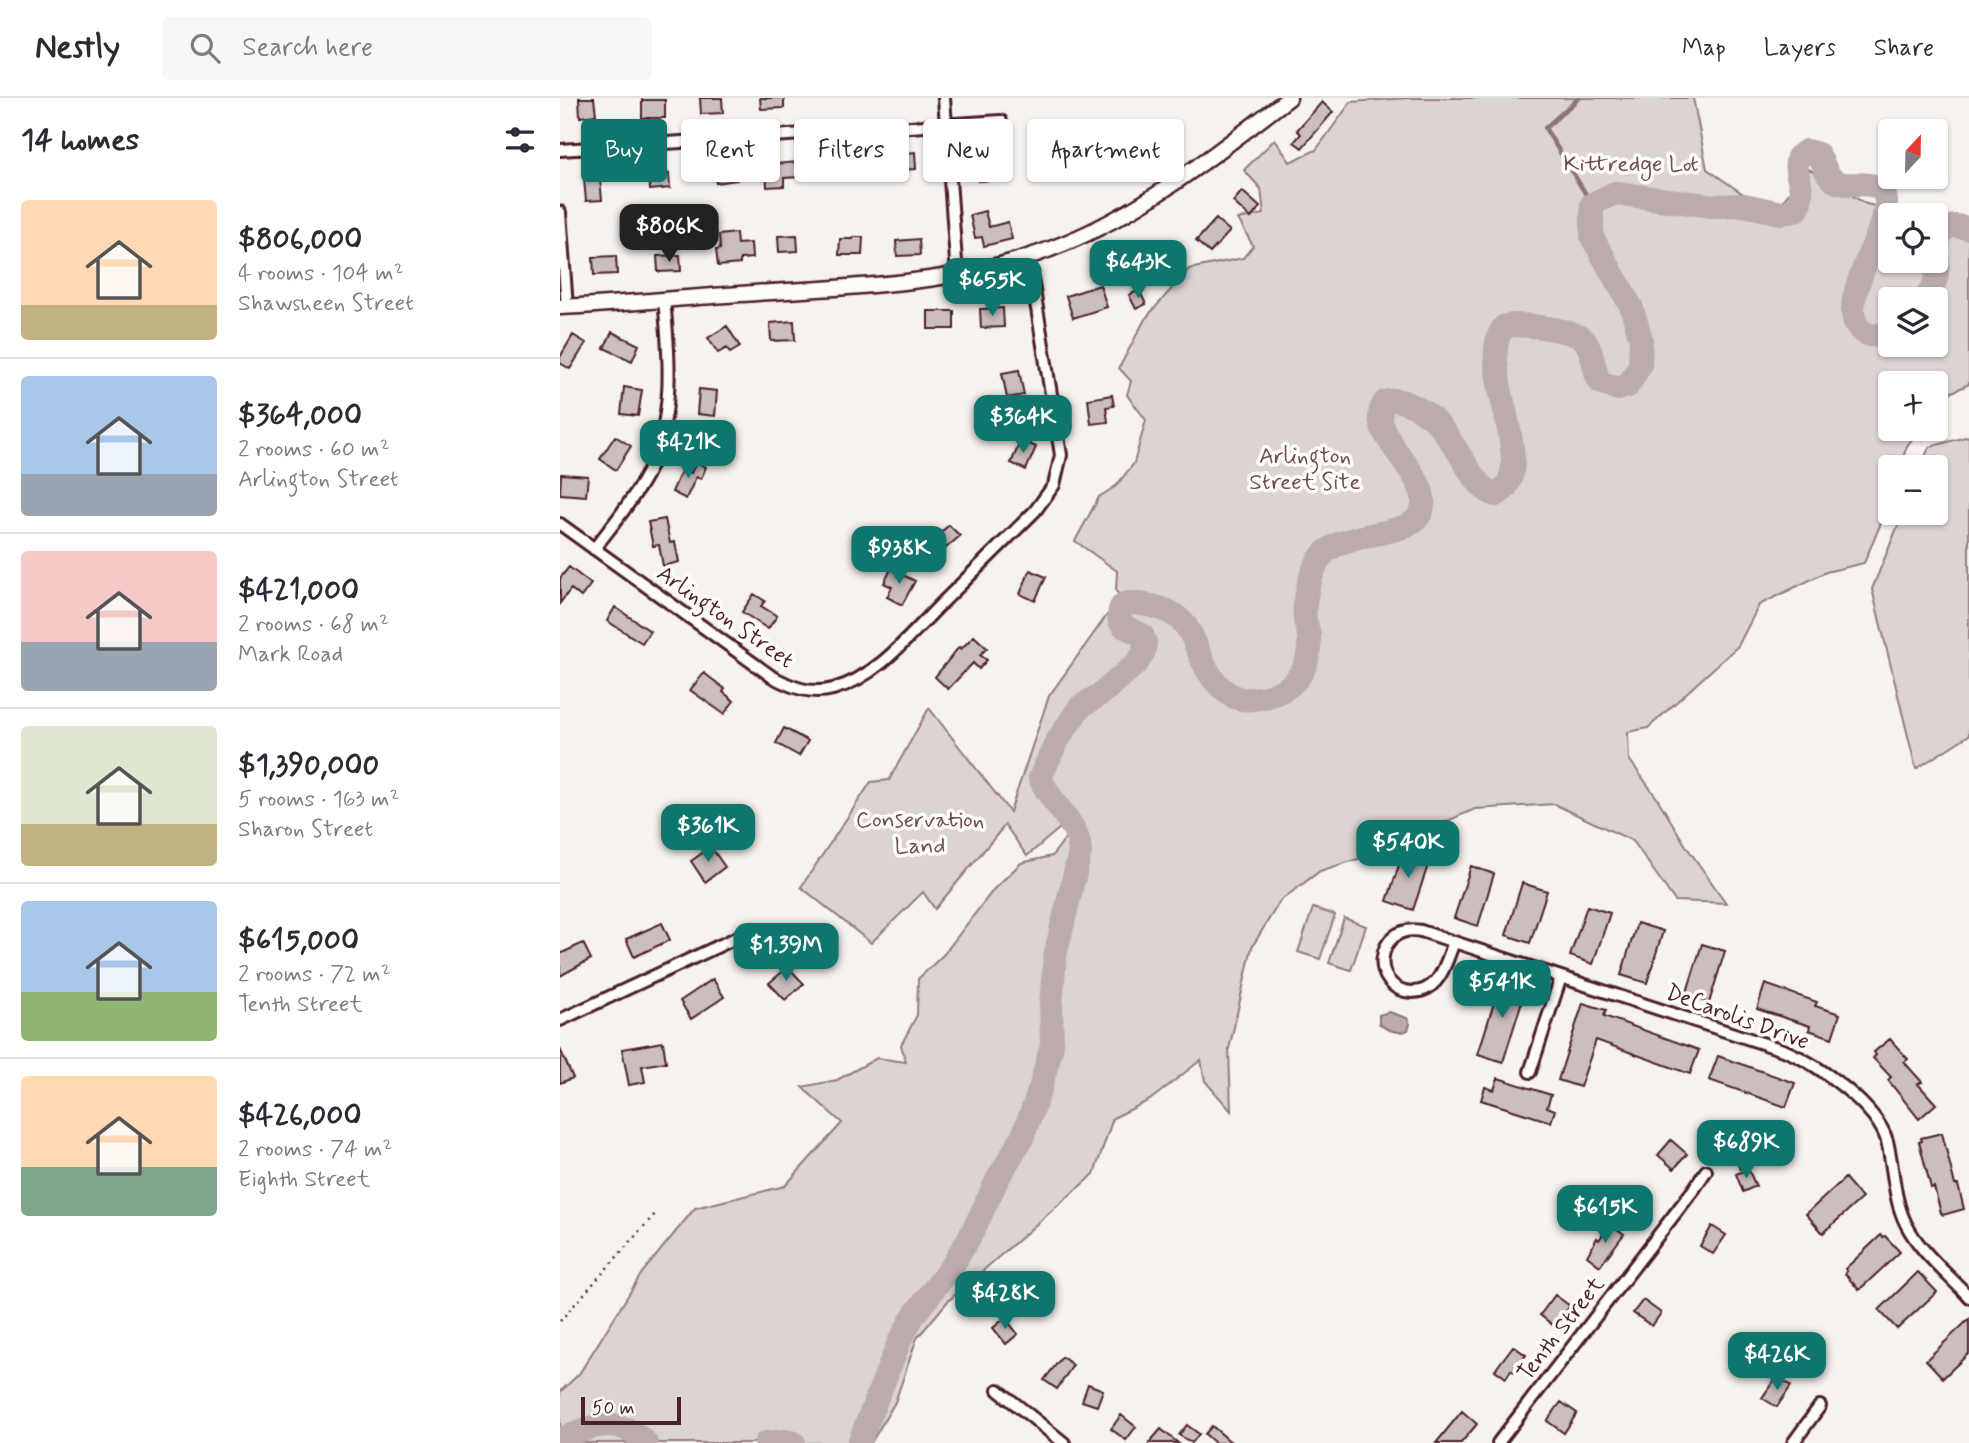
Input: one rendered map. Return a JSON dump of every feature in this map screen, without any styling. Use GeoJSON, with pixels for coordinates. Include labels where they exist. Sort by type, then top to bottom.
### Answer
{"type":"FeatureCollection","features":[{"type":"Feature","properties":{"kind":"main road"},"geometry":{"type":"LineString","coordinates":[[563,307],[869,286],[957,275],[1000,265],[1063,244],[1149,201],[1289,98]]}},
{"type":"Feature","properties":{"kind":"street"},"geometry":{"type":"LineString","coordinates":[[944,98],[946,119]]}},
{"type":"Feature","properties":{"kind":"street"},"geometry":{"type":"LineString","coordinates":[[560,150],[923,126]]}},
{"type":"Feature","properties":{"kind":"street"},"geometry":{"type":"LineString","coordinates":[[950,182],[957,275]]}},
{"type":"Feature","properties":{"kind":"street"},"geometry":{"type":"LineString","coordinates":[[560,212],[563,307]]}},
{"type":"Feature","properties":{"kind":"street","name":"Arlington Street"},"geometry":{"type":"LineString","coordinates":[[560,524],[787,685],[817,692],[832,690],[863,675],[892,652],[1035,511],[1054,485],[1059,469],[1060,439],[1031,278]]}},
{"type":"Feature","properties":{"kind":"street"},"geometry":{"type":"LineString","coordinates":[[594,549],[647,474],[662,435],[669,390],[664,300]]}},
{"type":"Feature","properties":{"kind":"street"},"geometry":{"type":"LineString","coordinates":[[560,1020],[753,930]]}},
{"type":"Feature","properties":{"kind":"street","name":"DeCarolis Drive"},"geometry":{"type":"LineString","coordinates":[[1454,942],[1440,975],[1426,989],[1417,992],[1401,989],[1386,975],[1382,960],[1391,939],[1412,930],[1421,931],[1561,977],[1796,1056],[1816,1068],[1863,1104],[1879,1122],[1883,1130],[1895,1193],[1908,1227],[1918,1242],[1969,1297]]}},
{"type":"Feature","properties":{"kind":"street"},"geometry":{"type":"LineString","coordinates":[[1530,1072],[1561,977]]}},
{"type":"Feature","properties":{"kind":"street","name":"Tenth Street"},"geometry":{"type":"LineString","coordinates":[[1497,1443],[1706,1171]]}},
{"type":"Feature","properties":{"kind":"street"},"geometry":{"type":"LineString","coordinates":[[998,1390],[1064,1443]]}},
{"type":"Feature","properties":{"kind":"street"},"geometry":{"type":"LineString","coordinates":[[1793,1443],[1820,1406]]}},
{"type":"Feature","properties":{"kind":"path"},"geometry":{"type":"LineString","coordinates":[[560,1321],[655,1214]]}},
{"type":"Feature","properties":{"kind":"green space"},"geometry":{"type":"Polygon","coordinates":[[[1407,98],[1693,98],[1707,169],[1752,200],[1782,202],[1809,169],[1866,204],[1878,207],[1878,273],[1948,273],[1948,222],[1969,227],[1969,384],[1948,394],[1948,371],[1878,371],[1878,441],[1911,441],[1904,455],[1878,455],[1878,525],[1880,525],[1864,563],[1826,572],[1759,605],[1738,646],[1648,728],[1628,732],[1629,759],[1726,903],[1675,901],[1633,841],[1554,804],[1475,809],[1361,858],[1320,871],[1280,901],[1252,947],[1229,1049],[1231,1111],[1205,1081],[1201,1060],[1150,1100],[1113,1118],[1094,1174],[948,1301],[917,1338],[895,1402],[871,1443],[560,1443],[560,1392],[579,1374],[642,1273],[695,1208],[785,1186],[842,1123],[802,1087],[837,1080],[877,1058],[906,1062],[901,1045],[917,1015],[918,979],[944,954],[994,889],[1021,863],[1052,856],[1066,837],[1061,827],[1027,856],[1005,825],[935,909],[923,892],[871,943],[801,887],[871,782],[889,780],[929,708],[1010,812],[1049,696],[1107,615],[1126,605],[1116,591],[1117,571],[1075,541],[1099,497],[1116,486],[1134,463],[1146,420],[1127,395],[1131,381],[1119,368],[1145,319],[1189,269],[1243,258],[1253,246],[1238,219],[1264,214],[1261,189],[1244,170],[1275,139],[1290,162],[1316,150],[1351,102],[1407,98]]]}},
{"type":"Feature","properties":{"kind":"green space"},"geometry":{"type":"Polygon","coordinates":[[[1969,436],[1969,735],[1916,769],[1872,589],[1898,525],[1948,525],[1948,455],[1926,455],[1929,447],[1969,436]]]}},
{"type":"Feature","properties":{"kind":"green space"},"geometry":{"type":"Polygon","coordinates":[[[1313,908],[1335,915],[1320,959],[1298,952],[1313,908]]]}},
{"type":"Feature","properties":{"kind":"green space"},"geometry":{"type":"Polygon","coordinates":[[[1344,918],[1366,926],[1351,970],[1329,963],[1344,918]]]}},
{"type":"Feature","properties":{"kind":"shaded area"},"geometry":{"type":"Polygon","coordinates":[[[1389,1012],[1407,1018],[1410,1024],[1408,1030],[1397,1032],[1382,1026],[1379,1023],[1379,1015],[1389,1012]]]}},
{"type":"Feature","properties":{"kind":"building"},"geometry":{"type":"Polygon","coordinates":[[[579,98],[594,98],[596,115],[580,117],[579,98]]]}},
{"type":"Feature","properties":{"kind":"building"},"geometry":{"type":"Polygon","coordinates":[[[700,98],[722,98],[723,113],[701,114],[700,98]]]}},
{"type":"Feature","properties":{"kind":"building"},"geometry":{"type":"Polygon","coordinates":[[[760,98],[784,98],[784,108],[761,109],[760,98]]]}},
{"type":"Feature","properties":{"kind":"building"},"geometry":{"type":"Polygon","coordinates":[[[642,100],[665,100],[665,118],[642,118],[642,100]]]}},
{"type":"Feature","properties":{"kind":"building"},"geometry":{"type":"Polygon","coordinates":[[[1322,102],[1333,112],[1302,148],[1294,142],[1301,134],[1297,130],[1322,102]]]}},
{"type":"Feature","properties":{"kind":"building"},"geometry":{"type":"Polygon","coordinates":[[[915,152],[916,169],[909,169],[909,153],[915,152]]]}},
{"type":"Feature","properties":{"kind":"building"},"geometry":{"type":"Polygon","coordinates":[[[794,162],[794,177],[784,178],[784,186],[767,187],[767,182],[780,182],[780,164],[794,162]]]}},
{"type":"Feature","properties":{"kind":"building"},"geometry":{"type":"Polygon","coordinates":[[[667,173],[670,188],[650,190],[649,182],[667,182],[667,173]]]}},
{"type":"Feature","properties":{"kind":"building"},"geometry":{"type":"Polygon","coordinates":[[[584,182],[600,182],[602,200],[586,201],[584,182]]]}},
{"type":"Feature","properties":{"kind":"building"},"geometry":{"type":"Polygon","coordinates":[[[1242,191],[1260,207],[1251,218],[1233,202],[1242,191]]]}},
{"type":"Feature","properties":{"kind":"building"},"geometry":{"type":"Polygon","coordinates":[[[985,211],[989,227],[1008,222],[1012,239],[984,246],[982,237],[975,238],[970,215],[985,211]]]}},
{"type":"Feature","properties":{"kind":"building"},"geometry":{"type":"Polygon","coordinates":[[[1216,219],[1230,231],[1210,253],[1196,241],[1216,219]]]}},
{"type":"Feature","properties":{"kind":"building"},"geometry":{"type":"Polygon","coordinates":[[[736,233],[737,244],[751,243],[752,258],[740,259],[740,264],[718,266],[716,250],[720,249],[719,235],[736,233]]]}},
{"type":"Feature","properties":{"kind":"building"},"geometry":{"type":"Polygon","coordinates":[[[797,235],[798,251],[779,252],[778,236],[797,235]]]}},
{"type":"Feature","properties":{"kind":"building"},"geometry":{"type":"Polygon","coordinates":[[[863,237],[862,255],[839,255],[840,239],[863,237]]]}},
{"type":"Feature","properties":{"kind":"building"},"geometry":{"type":"Polygon","coordinates":[[[919,239],[920,255],[897,256],[896,241],[919,239]]]}},
{"type":"Feature","properties":{"kind":"building"},"geometry":{"type":"Polygon","coordinates":[[[680,255],[681,271],[658,272],[657,256],[680,255]]]}},
{"type":"Feature","properties":{"kind":"building"},"geometry":{"type":"Polygon","coordinates":[[[616,256],[617,274],[594,275],[593,257],[616,256]]]}},
{"type":"Feature","properties":{"kind":"building"},"geometry":{"type":"Polygon","coordinates":[[[1157,262],[1165,279],[1144,288],[1136,271],[1157,262]]]}},
{"type":"Feature","properties":{"kind":"building"},"geometry":{"type":"Polygon","coordinates":[[[1100,285],[1107,307],[1073,318],[1066,296],[1100,285]]]}},
{"type":"Feature","properties":{"kind":"building"},"geometry":{"type":"Polygon","coordinates":[[[1139,290],[1146,304],[1136,309],[1129,295],[1139,290]]]}},
{"type":"Feature","properties":{"kind":"building"},"geometry":{"type":"Polygon","coordinates":[[[1003,308],[1004,327],[981,328],[980,309],[1003,308]]]}},
{"type":"Feature","properties":{"kind":"building"},"geometry":{"type":"Polygon","coordinates":[[[928,311],[954,311],[954,329],[928,329],[928,311]]]}},
{"type":"Feature","properties":{"kind":"building"},"geometry":{"type":"Polygon","coordinates":[[[794,321],[795,340],[771,341],[770,323],[794,321]]]}},
{"type":"Feature","properties":{"kind":"building"},"geometry":{"type":"Polygon","coordinates":[[[727,326],[740,347],[730,353],[727,348],[718,353],[708,338],[727,326]]]}},
{"type":"Feature","properties":{"kind":"building"},"geometry":{"type":"Polygon","coordinates":[[[612,332],[639,345],[632,361],[604,348],[612,332]]]}},
{"type":"Feature","properties":{"kind":"building"},"geometry":{"type":"Polygon","coordinates":[[[573,335],[586,343],[570,369],[560,363],[560,357],[573,335]]]}},
{"type":"Feature","properties":{"kind":"building"},"geometry":{"type":"Polygon","coordinates":[[[1019,370],[1024,395],[1007,398],[1002,373],[1019,370]]]}},
{"type":"Feature","properties":{"kind":"building"},"geometry":{"type":"Polygon","coordinates":[[[624,387],[642,390],[638,416],[621,414],[624,387]]]}},
{"type":"Feature","properties":{"kind":"building"},"geometry":{"type":"Polygon","coordinates":[[[699,389],[717,391],[715,416],[697,414],[699,389]]]}},
{"type":"Feature","properties":{"kind":"building"},"geometry":{"type":"Polygon","coordinates":[[[1112,395],[1114,406],[1106,407],[1108,422],[1091,424],[1088,399],[1112,395]]]}},
{"type":"Feature","properties":{"kind":"building"},"geometry":{"type":"Polygon","coordinates":[[[615,436],[631,446],[616,470],[600,459],[615,436]]]}},
{"type":"Feature","properties":{"kind":"building"},"geometry":{"type":"Polygon","coordinates":[[[1021,440],[1036,447],[1026,470],[1011,463],[1021,440]]]}},
{"type":"Feature","properties":{"kind":"building"},"geometry":{"type":"Polygon","coordinates":[[[696,462],[706,467],[701,479],[696,477],[686,499],[672,492],[682,469],[691,473],[696,462]]]}},
{"type":"Feature","properties":{"kind":"building"},"geometry":{"type":"Polygon","coordinates":[[[561,474],[588,476],[586,496],[560,494],[561,474]]]}},
{"type":"Feature","properties":{"kind":"building"},"geometry":{"type":"Polygon","coordinates":[[[665,519],[670,543],[675,542],[679,562],[663,566],[659,545],[653,546],[648,522],[665,519]]]}},
{"type":"Feature","properties":{"kind":"building"},"geometry":{"type":"Polygon","coordinates":[[[949,525],[960,536],[940,553],[930,542],[949,525]]]}},
{"type":"Feature","properties":{"kind":"building"},"geometry":{"type":"Polygon","coordinates":[[[569,567],[591,584],[581,597],[571,589],[560,603],[560,578],[569,567]]]}},
{"type":"Feature","properties":{"kind":"building"},"geometry":{"type":"Polygon","coordinates":[[[891,569],[915,581],[902,605],[887,597],[892,587],[884,583],[891,569]]]}},
{"type":"Feature","properties":{"kind":"building"},"geometry":{"type":"Polygon","coordinates":[[[1030,570],[1046,577],[1035,601],[1020,594],[1030,570]]]}},
{"type":"Feature","properties":{"kind":"building"},"geometry":{"type":"Polygon","coordinates":[[[754,594],[765,601],[761,606],[777,616],[768,629],[742,612],[754,594]]]}},
{"type":"Feature","properties":{"kind":"building"},"geometry":{"type":"Polygon","coordinates":[[[615,607],[650,631],[642,643],[607,621],[615,607]]]}},
{"type":"Feature","properties":{"kind":"building"},"geometry":{"type":"Polygon","coordinates":[[[974,636],[987,648],[980,655],[987,660],[979,669],[973,663],[948,689],[935,677],[959,647],[961,649],[974,636]]]}},
{"type":"Feature","properties":{"kind":"building"},"geometry":{"type":"Polygon","coordinates":[[[704,673],[725,689],[723,692],[734,701],[724,714],[690,690],[704,673]]]}},
{"type":"Feature","properties":{"kind":"building"},"geometry":{"type":"Polygon","coordinates":[[[784,728],[808,741],[799,756],[776,743],[784,728]]]}},
{"type":"Feature","properties":{"kind":"building"},"geometry":{"type":"Polygon","coordinates":[[[711,847],[725,867],[705,882],[691,861],[711,847]]]}},
{"type":"Feature","properties":{"kind":"building"},"geometry":{"type":"Polygon","coordinates":[[[1404,850],[1430,859],[1413,910],[1387,901],[1404,850]]]}},
{"type":"Feature","properties":{"kind":"building"},"geometry":{"type":"Polygon","coordinates":[[[1471,866],[1494,874],[1478,926],[1454,918],[1471,866]]]}},
{"type":"Feature","properties":{"kind":"building"},"geometry":{"type":"Polygon","coordinates":[[[1522,883],[1547,891],[1530,943],[1506,935],[1522,883]]]}},
{"type":"Feature","properties":{"kind":"building"},"geometry":{"type":"Polygon","coordinates":[[[1587,906],[1610,913],[1593,964],[1570,956],[1587,906]]]}},
{"type":"Feature","properties":{"kind":"building"},"geometry":{"type":"Polygon","coordinates":[[[662,923],[670,940],[634,957],[626,939],[662,923]]]}},
{"type":"Feature","properties":{"kind":"building"},"geometry":{"type":"Polygon","coordinates":[[[1637,923],[1663,931],[1647,983],[1621,975],[1637,923]]]}},
{"type":"Feature","properties":{"kind":"building"},"geometry":{"type":"Polygon","coordinates":[[[583,943],[591,959],[560,976],[560,954],[583,943]]]}},
{"type":"Feature","properties":{"kind":"building"},"geometry":{"type":"Polygon","coordinates":[[[1702,944],[1725,951],[1709,1003],[1686,995],[1702,944]]]}},
{"type":"Feature","properties":{"kind":"building"},"geometry":{"type":"Polygon","coordinates":[[[788,967],[804,984],[785,1000],[769,983],[788,967]]]}},
{"type":"Feature","properties":{"kind":"building"},"geometry":{"type":"Polygon","coordinates":[[[1502,977],[1527,985],[1503,1062],[1478,1054],[1502,977]]]}},
{"type":"Feature","properties":{"kind":"building"},"geometry":{"type":"Polygon","coordinates":[[[713,979],[724,997],[691,1019],[680,1001],[713,979]]]}},
{"type":"Feature","properties":{"kind":"building"},"geometry":{"type":"Polygon","coordinates":[[[1765,984],[1817,1002],[1815,1006],[1840,1014],[1832,1038],[1809,1030],[1810,1026],[1757,1009],[1765,984]]]}},
{"type":"Feature","properties":{"kind":"building"},"geometry":{"type":"Polygon","coordinates":[[[1583,1003],[1606,1010],[1604,1016],[1699,1050],[1690,1074],[1596,1040],[1580,1087],[1558,1080],[1583,1003]]]}},
{"type":"Feature","properties":{"kind":"building"},"geometry":{"type":"Polygon","coordinates":[[[1890,1039],[1908,1059],[1904,1062],[1922,1082],[1918,1084],[1936,1104],[1919,1119],[1888,1080],[1891,1077],[1873,1058],[1876,1055],[1874,1052],[1890,1039]]]}},
{"type":"Feature","properties":{"kind":"building"},"geometry":{"type":"Polygon","coordinates":[[[663,1042],[666,1062],[642,1066],[645,1082],[629,1085],[622,1049],[663,1042]]]}},
{"type":"Feature","properties":{"kind":"building"},"geometry":{"type":"Polygon","coordinates":[[[560,1049],[573,1078],[560,1083],[560,1049]]]}},
{"type":"Feature","properties":{"kind":"building"},"geometry":{"type":"Polygon","coordinates":[[[1718,1056],[1795,1083],[1786,1107],[1709,1080],[1718,1056]]]}},
{"type":"Feature","properties":{"kind":"building"},"geometry":{"type":"Polygon","coordinates":[[[1498,1078],[1551,1095],[1547,1107],[1555,1110],[1551,1122],[1481,1100],[1485,1087],[1494,1090],[1498,1078]]]}},
{"type":"Feature","properties":{"kind":"building"},"geometry":{"type":"Polygon","coordinates":[[[1942,1133],[1964,1209],[1943,1215],[1934,1187],[1931,1188],[1919,1142],[1922,1141],[1921,1138],[1942,1133]]]}},
{"type":"Feature","properties":{"kind":"building"},"geometry":{"type":"Polygon","coordinates":[[[1671,1140],[1687,1154],[1674,1169],[1658,1155],[1671,1140]]]}},
{"type":"Feature","properties":{"kind":"building"},"geometry":{"type":"Polygon","coordinates":[[[1749,1151],[1754,1163],[1740,1169],[1735,1157],[1749,1151]]]}},
{"type":"Feature","properties":{"kind":"building"},"geometry":{"type":"Polygon","coordinates":[[[1748,1169],[1756,1186],[1743,1192],[1736,1174],[1748,1169]]]}},
{"type":"Feature","properties":{"kind":"building"},"geometry":{"type":"Polygon","coordinates":[[[1845,1178],[1862,1198],[1823,1233],[1806,1214],[1845,1178]]]}},
{"type":"Feature","properties":{"kind":"building"},"geometry":{"type":"Polygon","coordinates":[[[1610,1224],[1624,1234],[1600,1266],[1587,1256],[1597,1238],[1599,1240],[1610,1224]]]}},
{"type":"Feature","properties":{"kind":"building"},"geometry":{"type":"Polygon","coordinates":[[[1712,1226],[1726,1235],[1713,1254],[1700,1246],[1712,1226]]]}},
{"type":"Feature","properties":{"kind":"building"},"geometry":{"type":"Polygon","coordinates":[[[1881,1235],[1900,1252],[1859,1290],[1845,1274],[1845,1269],[1881,1235]]]}},
{"type":"Feature","properties":{"kind":"building"},"geometry":{"type":"Polygon","coordinates":[[[1918,1272],[1937,1292],[1897,1329],[1879,1310],[1918,1272]]]}},
{"type":"Feature","properties":{"kind":"building"},"geometry":{"type":"Polygon","coordinates":[[[1555,1295],[1570,1306],[1554,1326],[1540,1315],[1555,1295]]]}},
{"type":"Feature","properties":{"kind":"building"},"geometry":{"type":"Polygon","coordinates":[[[1643,1300],[1661,1313],[1652,1326],[1633,1313],[1643,1300]]]}},
{"type":"Feature","properties":{"kind":"building"},"geometry":{"type":"Polygon","coordinates":[[[1005,1318],[1018,1334],[1006,1344],[993,1328],[1005,1318]]]}},
{"type":"Feature","properties":{"kind":"building"},"geometry":{"type":"Polygon","coordinates":[[[1969,1319],[1969,1353],[1943,1378],[1926,1360],[1969,1319]]]}},
{"type":"Feature","properties":{"kind":"building"},"geometry":{"type":"Polygon","coordinates":[[[1513,1346],[1526,1355],[1506,1378],[1495,1370],[1513,1346]]]}},
{"type":"Feature","properties":{"kind":"building"},"geometry":{"type":"Polygon","coordinates":[[[1062,1357],[1073,1365],[1057,1389],[1044,1380],[1062,1357]]]}},
{"type":"Feature","properties":{"kind":"building"},"geometry":{"type":"Polygon","coordinates":[[[1777,1376],[1791,1386],[1777,1407],[1762,1398],[1777,1376]]]}},
{"type":"Feature","properties":{"kind":"building"},"geometry":{"type":"Polygon","coordinates":[[[1088,1384],[1103,1390],[1097,1406],[1082,1401],[1088,1384]]]}},
{"type":"Feature","properties":{"kind":"building"},"geometry":{"type":"Polygon","coordinates":[[[1561,1402],[1577,1413],[1564,1433],[1547,1421],[1561,1402]]]}},
{"type":"Feature","properties":{"kind":"building"},"geometry":{"type":"Polygon","coordinates":[[[1462,1411],[1477,1424],[1461,1443],[1436,1443],[1462,1411]]]}},
{"type":"Feature","properties":{"kind":"building"},"geometry":{"type":"Polygon","coordinates":[[[1121,1415],[1136,1427],[1126,1440],[1111,1429],[1121,1415]]]}},
{"type":"Feature","properties":{"kind":"building"},"geometry":{"type":"Polygon","coordinates":[[[1187,1425],[1199,1434],[1192,1443],[1179,1435],[1187,1425]]]}},
{"type":"Feature","properties":{"kind":"building"},"geometry":{"type":"Polygon","coordinates":[[[1212,1426],[1232,1443],[1215,1443],[1205,1434],[1212,1426]]]}},
{"type":"Feature","properties":{"kind":"building"},"geometry":{"type":"Polygon","coordinates":[[[1161,1429],[1178,1443],[1149,1443],[1161,1429]]]}},
{"type":"Feature","properties":{"kind":"waterway"},"geometry":{"type":"LineString","coordinates":[[1579,98],[1545,128],[1592,204]]}},
{"type":"Feature","properties":{"kind":"waterway"},"geometry":{"type":"LineString","coordinates":[[859,1443],[900,1340],[914,1315],[954,1263],[973,1231],[998,1178],[1022,1138],[1040,1089],[1052,1045],[1051,1005],[1055,956],[1080,852],[1075,832],[1040,778],[1057,741],[1080,707],[1101,694],[1138,662],[1144,651],[1145,642],[1142,635],[1125,627],[1120,621],[1122,606],[1131,603],[1156,607],[1173,614],[1192,636],[1212,677],[1225,691],[1237,698],[1272,695],[1291,684],[1304,668],[1307,658],[1309,635],[1305,606],[1309,583],[1317,563],[1327,551],[1341,543],[1407,525],[1418,518],[1423,506],[1422,493],[1416,479],[1382,426],[1380,414],[1385,402],[1400,401],[1422,411],[1436,422],[1476,480],[1496,495],[1509,482],[1513,463],[1496,363],[1497,342],[1505,326],[1547,328],[1580,337],[1588,345],[1600,382],[1618,389],[1628,386],[1640,365],[1641,339],[1631,306],[1592,237],[1592,204],[1615,193],[1713,206],[1744,205],[1781,213],[1798,209],[1801,192],[1798,157],[1806,151],[1818,154],[1835,181],[1872,185],[1879,188],[1886,201],[1879,231],[1856,290],[1853,308],[1855,323],[1865,333],[1878,335]]}},
{"type":"Feature","properties":{"kind":"waterway"},"geometry":{"type":"LineString","coordinates":[[1948,228],[1969,228]]}},
{"type":"Feature","properties":{"kind":"waterway"},"geometry":{"type":"LineString","coordinates":[[1933,287],[1936,273]]}},
{"type":"Feature","properties":{"kind":"waterway"},"geometry":{"type":"LineString","coordinates":[[560,1439],[605,1425],[625,1428],[646,1443]]}},
{"type":"Feature","properties":{"kind":"waterway"},"geometry":{"type":"LineString","coordinates":[[766,1443],[794,1443]]}},
{"type":"Feature","properties":{"kind":"park label","name":"Kittredge Lot"},"geometry":{"type":"Point","coordinates":[1631,163]}},
{"type":"Feature","properties":{"kind":"park label","name":"Arlington Street Site"},"geometry":{"type":"Point","coordinates":[1305,468]}},
{"type":"Feature","properties":{"kind":"park label","name":"Conservation Land"},"geometry":{"type":"Point","coordinates":[920,832]}}]}
